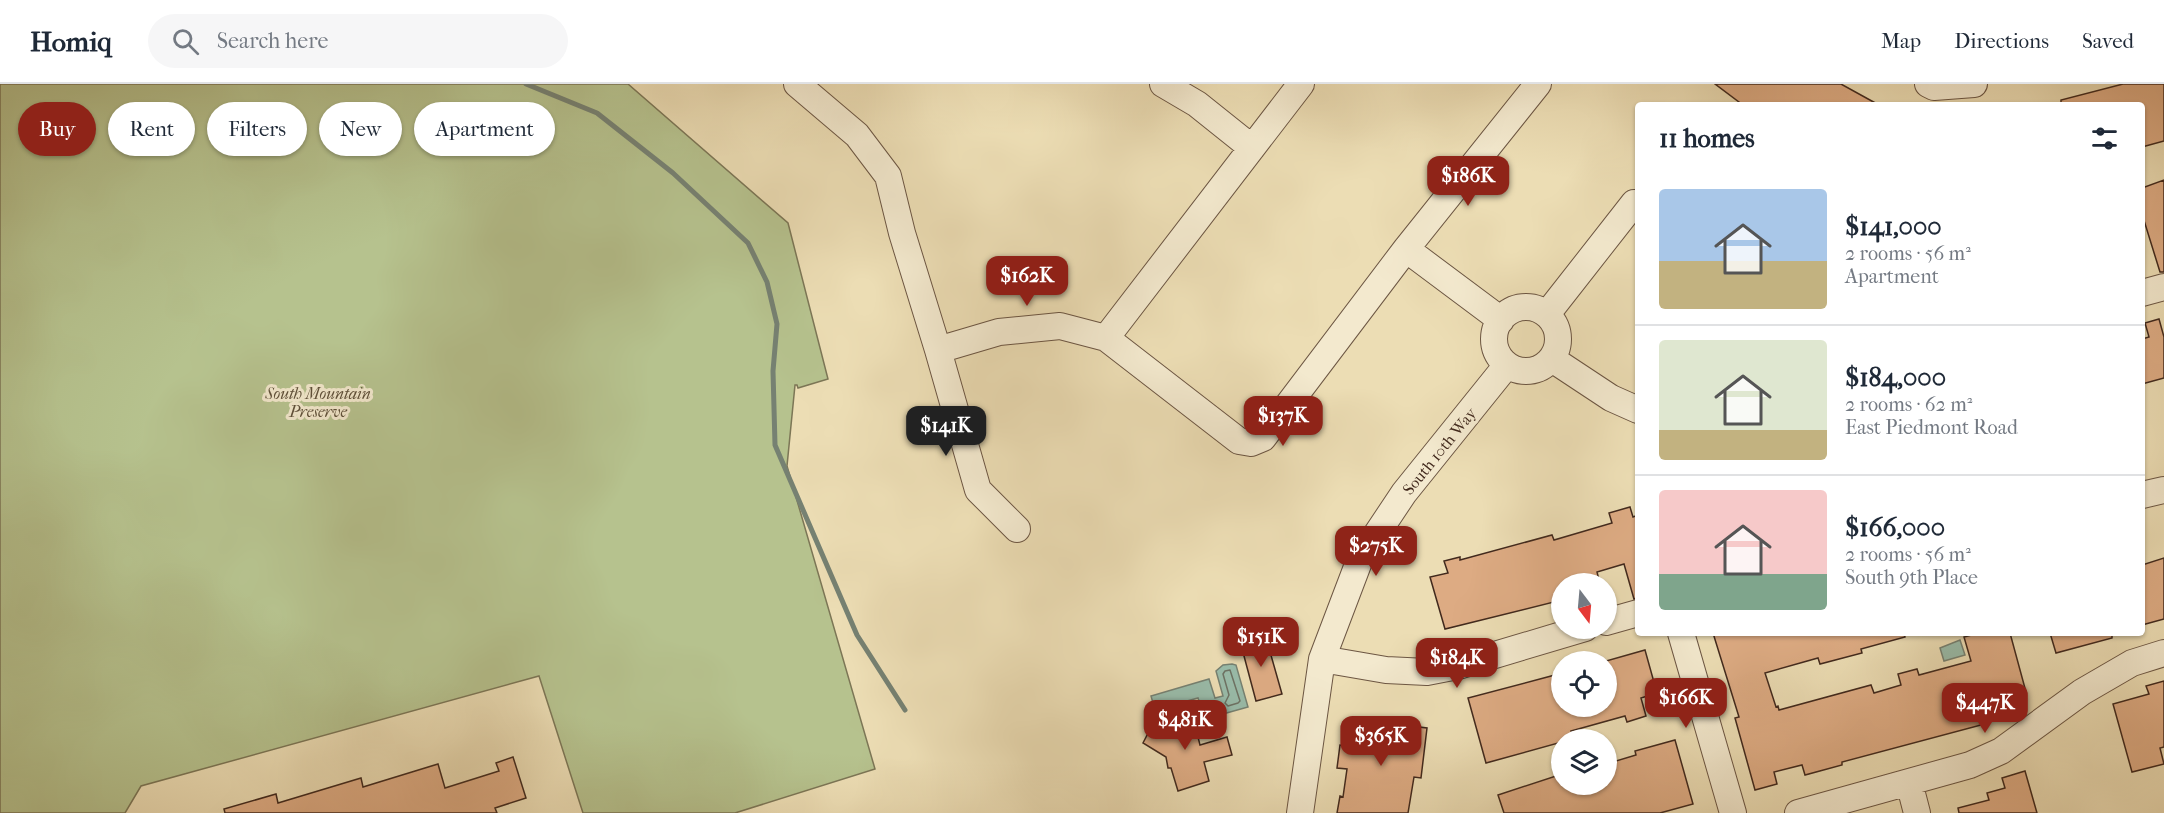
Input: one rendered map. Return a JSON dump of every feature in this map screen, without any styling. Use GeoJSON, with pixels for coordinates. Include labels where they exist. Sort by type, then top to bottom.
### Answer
{"type":"FeatureCollection","features":[{"type":"Feature","properties":{"kind":"street"},"geometry":{"type":"LineString","coordinates":[[1163,84],[1197,104],[1252,148]]}},
{"type":"Feature","properties":{"kind":"street"},"geometry":{"type":"LineString","coordinates":[[1107,338],[1301,84]]}},
{"type":"Feature","properties":{"kind":"street"},"geometry":{"type":"LineString","coordinates":[[938,350],[999,332],[1060,326],[1107,338],[1239,441],[1251,442],[1263,438],[1406,249],[1538,84]]}},
{"type":"Feature","properties":{"kind":"street"},"geometry":{"type":"LineString","coordinates":[[1928,84],[1934,87],[1974,84]]}},
{"type":"Feature","properties":{"kind":"street"},"geometry":{"type":"LineString","coordinates":[[806,87],[857,135],[888,176],[902,233],[978,490],[1017,529]]}},
{"type":"Feature","properties":{"kind":"street"},"geometry":{"type":"LineString","coordinates":[[1547,314],[1635,204]]}},
{"type":"Feature","properties":{"kind":"street"},"geometry":{"type":"LineString","coordinates":[[1406,249],[1500,320]]}},
{"type":"Feature","properties":{"kind":"street"},"geometry":{"type":"LineString","coordinates":[[2145,292],[2164,287]]}},
{"type":"Feature","properties":{"kind":"street"},"geometry":{"type":"LineString","coordinates":[[1518,308],[1538,309],[1547,314],[1554,321],[1559,340],[1552,359],[1536,370],[1526,372],[1507,365],[1495,349],[1494,339],[1500,320],[1508,312],[1518,308]]}},
{"type":"Feature","properties":{"kind":"street"},"geometry":{"type":"LineString","coordinates":[[1552,359],[1611,398],[1635,409]]}},
{"type":"Feature","properties":{"kind":"street","name":"South 10th Way"},"geometry":{"type":"LineString","coordinates":[[1300,813],[1322,659],[1360,559],[1404,493],[1507,365]]}},
{"type":"Feature","properties":{"kind":"street"},"geometry":{"type":"LineString","coordinates":[[2145,494],[2164,490]]}},
{"type":"Feature","properties":{"kind":"street"},"geometry":{"type":"LineString","coordinates":[[1617,619],[1635,614]]}},
{"type":"Feature","properties":{"kind":"street"},"geometry":{"type":"LineString","coordinates":[[1682,636],[1733,813]]}},
{"type":"Feature","properties":{"kind":"street"},"geometry":{"type":"LineString","coordinates":[[1322,659],[1386,670],[1427,672],[1458,666],[1551,638]]}},
{"type":"Feature","properties":{"kind":"street"},"geometry":{"type":"LineString","coordinates":[[1798,813],[1970,765],[2001,751],[2082,692],[2132,663],[2164,654]]}},
{"type":"Feature","properties":{"kind":"street"},"geometry":{"type":"LineString","coordinates":[[1909,782],[1917,813]]}},
{"type":"Feature","properties":{"kind":"green space","name":"South Mountain Preserve"},"geometry":{"type":"Polygon","coordinates":[[[0,84],[628,84],[788,223],[828,379],[798,388],[795,385],[787,466],[875,769],[735,813],[583,813],[539,676],[141,786],[125,813],[0,813],[0,84]]]}},
{"type":"Feature","properties":{"kind":"water"},"geometry":{"type":"Polygon","coordinates":[[[1960,640],[1965,655],[1944,661],[1940,648],[1960,640]]]}},
{"type":"Feature","properties":{"kind":"water"},"geometry":{"type":"Polygon","coordinates":[[[1223,665],[1236,665],[1248,707],[1205,719],[1198,698],[1155,710],[1151,696],[1209,679],[1215,698],[1223,696],[1216,671],[1223,665]]]}},
{"type":"Feature","properties":{"kind":"building"},"geometry":{"type":"Polygon","coordinates":[[[1715,84],[1841,84],[1874,102],[1739,102],[1715,84]]]}},
{"type":"Feature","properties":{"kind":"building"},"geometry":{"type":"Polygon","coordinates":[[[2123,84],[2164,84],[2164,141],[2145,146],[2145,102],[2061,102],[2061,100],[2123,84]]]}},
{"type":"Feature","properties":{"kind":"building"},"geometry":{"type":"Polygon","coordinates":[[[2164,180],[2164,272],[2160,272],[2145,224],[2145,187],[2164,180]]]}},
{"type":"Feature","properties":{"kind":"building"},"geometry":{"type":"Polygon","coordinates":[[[2159,319],[2164,337],[2164,378],[2145,383],[2145,338],[2149,337],[2145,323],[2159,319]]]}},
{"type":"Feature","properties":{"kind":"building"},"geometry":{"type":"Polygon","coordinates":[[[1630,507],[1633,517],[1635,516],[1635,599],[1624,564],[1597,573],[1551,573],[1551,603],[1445,629],[1430,577],[1448,573],[1444,561],[1460,557],[1460,560],[1552,535],[1554,540],[1612,523],[1609,513],[1630,507]]]}},
{"type":"Feature","properties":{"kind":"building"},"geometry":{"type":"Polygon","coordinates":[[[2164,558],[2164,619],[2145,624],[2145,564],[2164,558]]]}},
{"type":"Feature","properties":{"kind":"building"},"geometry":{"type":"Polygon","coordinates":[[[1265,634],[1282,694],[1256,701],[1240,641],[1265,634]]]}},
{"type":"Feature","properties":{"kind":"building"},"geometry":{"type":"Polygon","coordinates":[[[1714,636],[1905,636],[1861,649],[1862,653],[1820,664],[1818,658],[1765,673],[1779,710],[1871,685],[1874,693],[1901,685],[1898,674],[1917,669],[1919,675],[1971,661],[1964,637],[1968,636],[2011,636],[2026,692],[2006,698],[2004,688],[1973,697],[1981,725],[1842,762],[1842,765],[1805,775],[1802,765],[1774,772],[1777,784],[1755,790],[1735,718],[1739,717],[1714,636]]]}},
{"type":"Feature","properties":{"kind":"building"},"geometry":{"type":"Polygon","coordinates":[[[2051,636],[2112,636],[2112,638],[2056,653],[2051,636]]]}},
{"type":"Feature","properties":{"kind":"building"},"geometry":{"type":"Polygon","coordinates":[[[1645,650],[1657,693],[1641,698],[1646,716],[1627,722],[1625,716],[1578,729],[1551,729],[1551,745],[1486,763],[1468,698],[1551,676],[1551,717],[1617,717],[1617,658],[1645,650]]]}},
{"type":"Feature","properties":{"kind":"building"},"geometry":{"type":"Polygon","coordinates":[[[2164,681],[2164,747],[2160,748],[2164,764],[2132,772],[2113,704],[2149,694],[2146,686],[2164,681]]]}},
{"type":"Feature","properties":{"kind":"building"},"geometry":{"type":"Polygon","coordinates":[[[1158,714],[1197,733],[1200,745],[1227,737],[1232,755],[1204,762],[1209,781],[1178,791],[1166,757],[1143,743],[1158,714]]]}},
{"type":"Feature","properties":{"kind":"building"},"geometry":{"type":"Polygon","coordinates":[[[1353,719],[1427,728],[1421,778],[1414,777],[1408,813],[1337,813],[1340,796],[1343,797],[1347,769],[1337,768],[1340,745],[1350,746],[1353,719]]]}},
{"type":"Feature","properties":{"kind":"building"},"geometry":{"type":"Polygon","coordinates":[[[1675,740],[1693,804],[1660,813],[1504,813],[1498,795],[1551,778],[1551,795],[1617,795],[1617,761],[1636,755],[1635,751],[1675,740]]]}},
{"type":"Feature","properties":{"kind":"building"},"geometry":{"type":"Polygon","coordinates":[[[513,757],[526,798],[495,808],[497,813],[225,813],[224,809],[276,794],[278,803],[361,778],[363,787],[438,764],[445,788],[499,771],[496,763],[513,757]]]}},
{"type":"Feature","properties":{"kind":"building"},"geometry":{"type":"Polygon","coordinates":[[[2025,771],[2037,813],[1959,813],[1958,808],[1989,800],[1987,793],[2005,788],[2002,778],[2025,771]]]}},
{"type":"Feature","properties":{"kind":"waterway"},"geometry":{"type":"LineString","coordinates":[[526,84],[597,113],[673,173],[748,243],[767,282],[777,324],[773,371],[775,445],[857,635],[905,710]]}}]}
